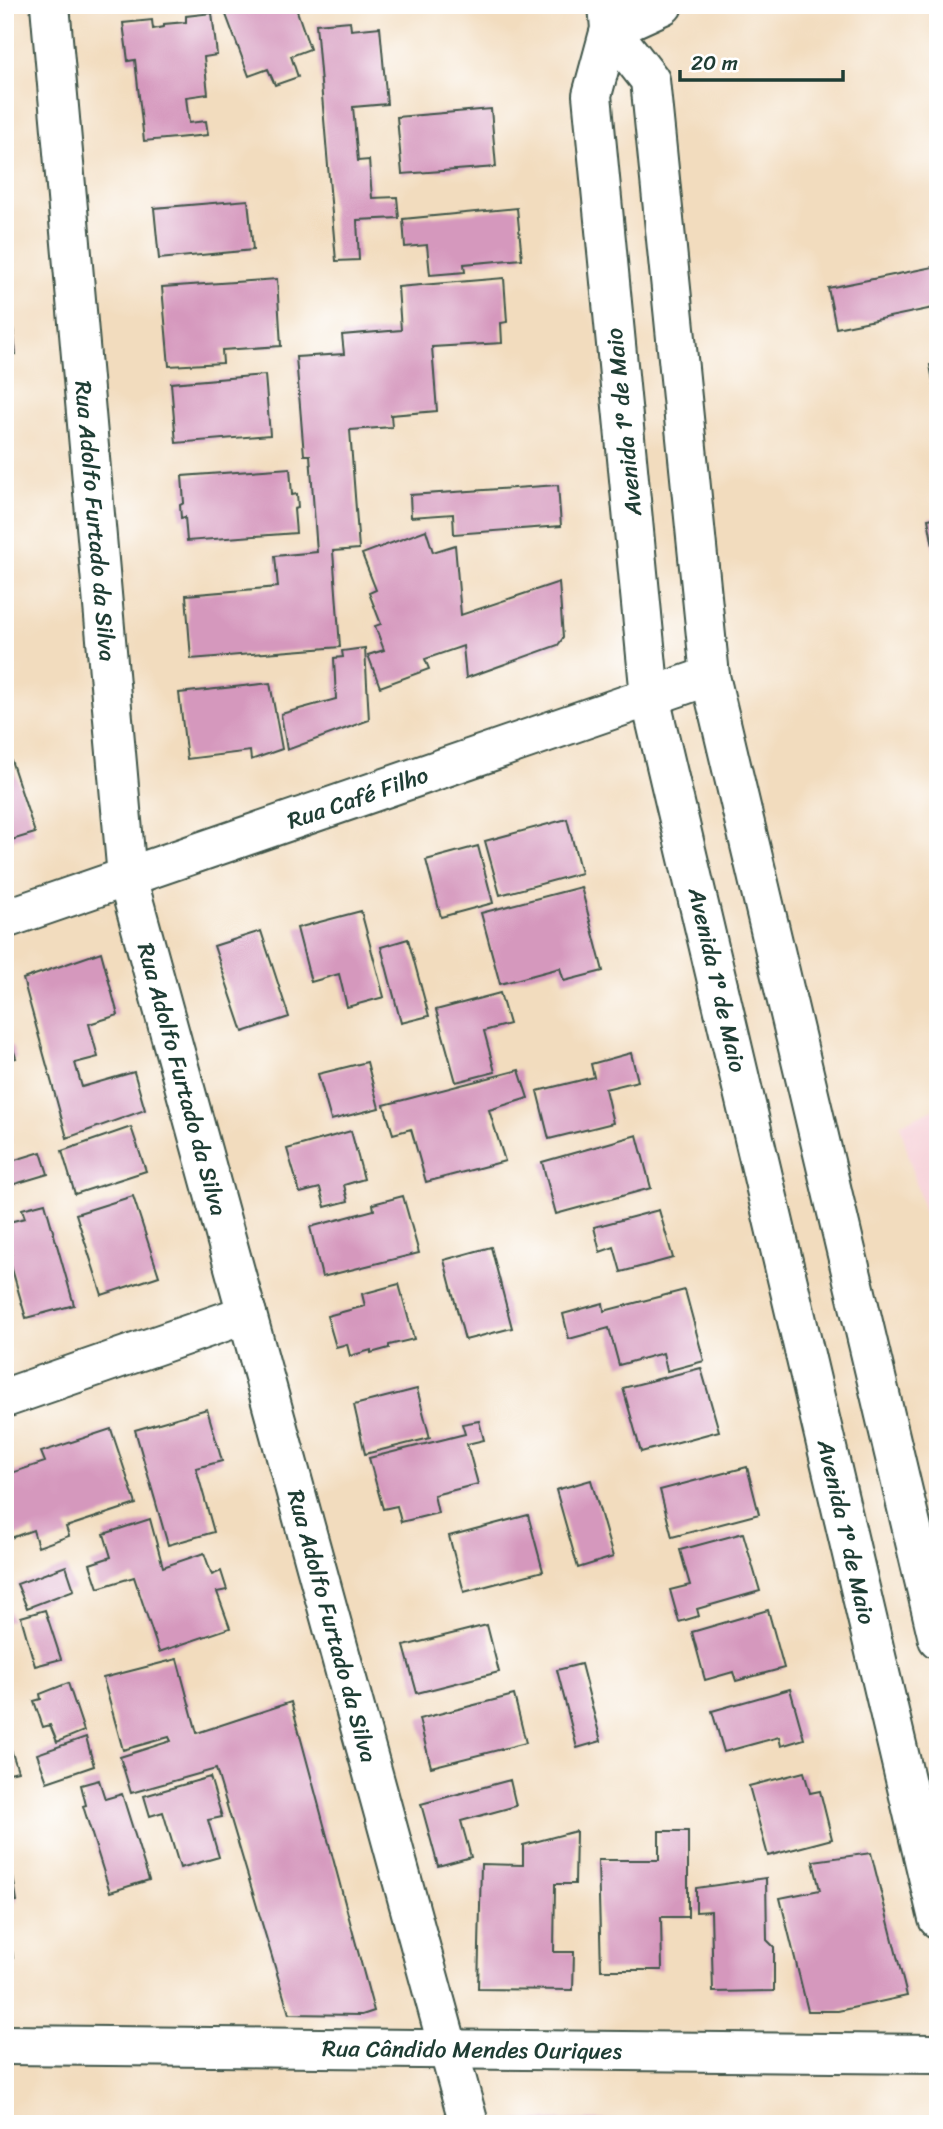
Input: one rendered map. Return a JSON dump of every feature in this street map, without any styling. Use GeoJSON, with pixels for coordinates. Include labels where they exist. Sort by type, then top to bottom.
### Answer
{"type":"FeatureCollection","features":[{"type":"Feature","properties":{"kind":"street","name":"Rua Adolfo Furtado da Silva"},"geometry":{"type":"LineString","coordinates":[[50,5],[127,877],[469,2124]]}},
{"type":"Feature","properties":{"kind":"street"},"geometry":{"type":"LineString","coordinates":[[663,5],[609,17],[650,80],[710,676],[938,1639]]}},
{"type":"Feature","properties":{"kind":"street","name":"Avenida 1º de Maio"},"geometry":{"type":"LineString","coordinates":[[609,17],[592,95],[650,696],[938,1919]]}},
{"type":"Feature","properties":{"kind":"street","name":"Rua Café Filho"},"geometry":{"type":"LineString","coordinates":[[5,919],[710,676]]}},
{"type":"Feature","properties":{"kind":"street"},"geometry":{"type":"LineString","coordinates":[[5,1398],[247,1314]]}},
{"type":"Feature","properties":{"kind":"street","name":"Rua Cândido Mendes Ouriques"},"geometry":{"type":"LineString","coordinates":[[5,2045],[938,2054]]}},
{"type":"Feature","properties":{"kind":"shaded area"},"geometry":{"type":"Polygon","coordinates":[[[938,1107],[938,1265],[900,1124],[938,1107]]]}},
{"type":"Feature","properties":{"kind":"building"},"geometry":{"type":"Polygon","coordinates":[[[243,5],[295,5],[310,49],[291,56],[298,77],[275,85],[268,69],[249,76],[225,12],[243,5]]]}},
{"type":"Feature","properties":{"kind":"building"},"geometry":{"type":"Polygon","coordinates":[[[212,13],[217,55],[204,57],[208,94],[186,97],[189,123],[206,121],[208,135],[144,141],[135,60],[128,61],[123,23],[152,20],[153,29],[164,27],[164,24],[186,22],[186,16],[212,13]]]}},
{"type":"Feature","properties":{"kind":"building"},"geometry":{"type":"Polygon","coordinates":[[[350,21],[351,30],[380,27],[387,104],[353,107],[358,161],[369,160],[372,198],[397,197],[399,218],[357,220],[359,260],[336,261],[316,24],[350,21]]]}},
{"type":"Feature","properties":{"kind":"building"},"geometry":{"type":"Polygon","coordinates":[[[491,109],[496,167],[402,174],[397,117],[491,109]]]}},
{"type":"Feature","properties":{"kind":"building"},"geometry":{"type":"Polygon","coordinates":[[[248,200],[253,250],[159,259],[154,208],[248,200]]]}},
{"type":"Feature","properties":{"kind":"building"},"geometry":{"type":"Polygon","coordinates":[[[517,208],[522,259],[464,264],[465,272],[430,275],[427,245],[405,247],[403,219],[517,208]]]}},
{"type":"Feature","properties":{"kind":"building"},"geometry":{"type":"Polygon","coordinates":[[[938,266],[938,307],[836,328],[828,288],[938,266]]]}},
{"type":"Feature","properties":{"kind":"building"},"geometry":{"type":"Polygon","coordinates":[[[5,275],[16,354],[5,355],[5,275]]]}},
{"type":"Feature","properties":{"kind":"building"},"geometry":{"type":"Polygon","coordinates":[[[504,278],[507,322],[501,323],[502,343],[432,347],[437,411],[391,415],[392,427],[350,430],[359,549],[333,551],[340,647],[191,659],[186,595],[278,587],[275,556],[317,552],[310,455],[304,455],[296,357],[344,354],[342,335],[401,330],[398,287],[504,278]]]}},
{"type":"Feature","properties":{"kind":"building"},"geometry":{"type":"Polygon","coordinates":[[[277,279],[281,346],[222,350],[223,363],[169,366],[162,287],[277,279]]]}},
{"type":"Feature","properties":{"kind":"building"},"geometry":{"type":"Polygon","coordinates":[[[938,363],[938,397],[936,397],[930,365],[938,363]]]}},
{"type":"Feature","properties":{"kind":"building"},"geometry":{"type":"Polygon","coordinates":[[[265,375],[270,435],[176,443],[171,383],[265,375]]]}},
{"type":"Feature","properties":{"kind":"building"},"geometry":{"type":"Polygon","coordinates":[[[290,468],[292,495],[297,494],[298,508],[294,509],[296,533],[187,541],[185,517],[181,518],[180,505],[184,503],[182,476],[290,468]]]}},
{"type":"Feature","properties":{"kind":"building"},"geometry":{"type":"Polygon","coordinates":[[[558,485],[561,526],[454,534],[453,514],[411,517],[410,495],[558,485]]]}},
{"type":"Feature","properties":{"kind":"building"},"geometry":{"type":"Polygon","coordinates":[[[938,517],[938,563],[936,563],[928,519],[938,517]]]}},
{"type":"Feature","properties":{"kind":"building"},"geometry":{"type":"Polygon","coordinates":[[[426,530],[433,552],[455,545],[461,615],[559,582],[563,638],[558,645],[466,678],[463,646],[425,659],[429,669],[380,687],[368,655],[384,650],[375,626],[381,624],[369,593],[376,590],[362,554],[426,530]]]}},
{"type":"Feature","properties":{"kind":"building"},"geometry":{"type":"Polygon","coordinates":[[[365,648],[369,720],[287,750],[281,714],[336,699],[334,658],[343,657],[342,651],[365,648]]]}},
{"type":"Feature","properties":{"kind":"building"},"geometry":{"type":"Polygon","coordinates":[[[270,683],[282,749],[251,760],[250,751],[187,759],[179,693],[270,683]]]}},
{"type":"Feature","properties":{"kind":"building"},"geometry":{"type":"Polygon","coordinates":[[[9,754],[35,833],[5,842],[5,756],[9,754]]]}},
{"type":"Feature","properties":{"kind":"building"},"geometry":{"type":"Polygon","coordinates":[[[567,819],[581,873],[500,895],[485,841],[567,819]]]}},
{"type":"Feature","properties":{"kind":"building"},"geometry":{"type":"Polygon","coordinates":[[[478,846],[493,903],[441,917],[426,860],[478,846]]]}},
{"type":"Feature","properties":{"kind":"building"},"geometry":{"type":"Polygon","coordinates":[[[581,887],[603,971],[564,981],[560,968],[500,984],[481,913],[581,887]]]}},
{"type":"Feature","properties":{"kind":"building"},"geometry":{"type":"Polygon","coordinates":[[[361,911],[384,997],[347,1007],[339,974],[311,982],[297,928],[361,911]]]}},
{"type":"Feature","properties":{"kind":"building"},"geometry":{"type":"Polygon","coordinates":[[[261,931],[289,1017],[243,1032],[214,946],[261,931]]]}},
{"type":"Feature","properties":{"kind":"building"},"geometry":{"type":"Polygon","coordinates":[[[408,939],[429,1016],[401,1023],[381,947],[408,939]]]}},
{"type":"Feature","properties":{"kind":"building"},"geometry":{"type":"Polygon","coordinates":[[[101,952],[118,1015],[89,1024],[98,1057],[75,1063],[82,1087],[134,1072],[145,1110],[67,1138],[23,979],[101,952]]]}},
{"type":"Feature","properties":{"kind":"building"},"geometry":{"type":"Polygon","coordinates":[[[500,993],[509,1024],[484,1031],[495,1072],[456,1082],[436,1010],[500,993]]]}},
{"type":"Feature","properties":{"kind":"building"},"geometry":{"type":"Polygon","coordinates":[[[12,1045],[16,1058],[5,1061],[5,1047],[12,1045]]]}},
{"type":"Feature","properties":{"kind":"building"},"geometry":{"type":"Polygon","coordinates":[[[631,1053],[638,1081],[605,1089],[613,1123],[549,1139],[537,1091],[594,1077],[591,1064],[631,1053]]]}},
{"type":"Feature","properties":{"kind":"building"},"geometry":{"type":"Polygon","coordinates":[[[367,1062],[379,1108],[331,1120],[318,1074],[367,1062]]]}},
{"type":"Feature","properties":{"kind":"building"},"geometry":{"type":"Polygon","coordinates":[[[519,1070],[528,1098],[489,1110],[505,1161],[426,1182],[411,1129],[393,1134],[384,1105],[519,1070]]]}},
{"type":"Feature","properties":{"kind":"building"},"geometry":{"type":"Polygon","coordinates":[[[5,1121],[12,1141],[5,1143],[5,1121]]]}},
{"type":"Feature","properties":{"kind":"building"},"geometry":{"type":"Polygon","coordinates":[[[131,1127],[146,1171],[75,1194],[62,1151],[131,1127]]]}},
{"type":"Feature","properties":{"kind":"building"},"geometry":{"type":"Polygon","coordinates":[[[351,1131],[364,1179],[344,1185],[348,1201],[325,1207],[320,1188],[300,1193],[287,1149],[351,1131]]]}},
{"type":"Feature","properties":{"kind":"building"},"geometry":{"type":"Polygon","coordinates":[[[637,1135],[651,1188],[556,1214],[542,1162],[637,1135]]]}},
{"type":"Feature","properties":{"kind":"building"},"geometry":{"type":"Polygon","coordinates":[[[41,1152],[48,1174],[5,1187],[5,1163],[41,1152]]]}},
{"type":"Feature","properties":{"kind":"building"},"geometry":{"type":"Polygon","coordinates":[[[133,1196],[159,1276],[102,1295],[76,1214],[133,1196]]]}},
{"type":"Feature","properties":{"kind":"building"},"geometry":{"type":"Polygon","coordinates":[[[403,1196],[419,1253],[322,1277],[310,1227],[374,1210],[373,1204],[403,1196]]]}},
{"type":"Feature","properties":{"kind":"building"},"geometry":{"type":"Polygon","coordinates":[[[45,1203],[74,1305],[26,1318],[8,1255],[12,1254],[5,1223],[25,1218],[22,1209],[45,1203]]]}},
{"type":"Feature","properties":{"kind":"building"},"geometry":{"type":"Polygon","coordinates":[[[659,1210],[673,1258],[621,1272],[614,1247],[600,1252],[594,1227],[659,1210]]]}},
{"type":"Feature","properties":{"kind":"building"},"geometry":{"type":"Polygon","coordinates":[[[491,1247],[512,1328],[465,1340],[444,1260],[491,1247]]]}},
{"type":"Feature","properties":{"kind":"building"},"geometry":{"type":"Polygon","coordinates":[[[399,1284],[414,1339],[371,1353],[371,1350],[350,1356],[347,1344],[336,1347],[327,1316],[365,1306],[362,1294],[399,1284]]]}},
{"type":"Feature","properties":{"kind":"building"},"geometry":{"type":"Polygon","coordinates":[[[685,1290],[704,1361],[667,1371],[663,1353],[619,1365],[609,1328],[569,1339],[563,1314],[603,1303],[604,1311],[685,1290]]]}},
{"type":"Feature","properties":{"kind":"building"},"geometry":{"type":"Polygon","coordinates":[[[701,1368],[719,1431],[641,1452],[623,1388],[701,1368]]]}},
{"type":"Feature","properties":{"kind":"building"},"geometry":{"type":"Polygon","coordinates":[[[417,1389],[430,1438],[365,1454],[354,1405],[417,1389]]]}},
{"type":"Feature","properties":{"kind":"building"},"geometry":{"type":"Polygon","coordinates":[[[207,1409],[222,1461],[196,1468],[214,1532],[168,1545],[135,1430],[207,1409]]]}},
{"type":"Feature","properties":{"kind":"building"},"geometry":{"type":"Polygon","coordinates":[[[479,1421],[484,1440],[467,1444],[478,1484],[434,1495],[438,1513],[401,1522],[397,1506],[383,1509],[369,1458],[465,1434],[462,1424],[479,1421]]]}},
{"type":"Feature","properties":{"kind":"building"},"geometry":{"type":"Polygon","coordinates":[[[111,1429],[136,1504],[66,1527],[69,1536],[38,1547],[33,1530],[5,1540],[5,1475],[45,1462],[41,1452],[111,1429]]]}},
{"type":"Feature","properties":{"kind":"building"},"geometry":{"type":"Polygon","coordinates":[[[747,1467],[759,1514],[672,1537],[660,1490],[747,1467]]]}},
{"type":"Feature","properties":{"kind":"building"},"geometry":{"type":"Polygon","coordinates":[[[591,1480],[613,1557],[578,1568],[556,1490],[591,1480]]]}},
{"type":"Feature","properties":{"kind":"building"},"geometry":{"type":"Polygon","coordinates":[[[528,1515],[543,1571],[464,1592],[449,1536],[528,1515]]]}},
{"type":"Feature","properties":{"kind":"building"},"geometry":{"type":"Polygon","coordinates":[[[150,1519],[163,1567],[204,1553],[212,1575],[221,1571],[227,1590],[217,1592],[230,1628],[159,1652],[134,1577],[98,1588],[90,1564],[111,1557],[104,1534],[150,1519]]]}},
{"type":"Feature","properties":{"kind":"building"},"geometry":{"type":"Polygon","coordinates":[[[743,1533],[760,1591],[697,1609],[699,1616],[679,1622],[670,1590],[690,1585],[680,1550],[743,1533]]]}},
{"type":"Feature","properties":{"kind":"building"},"geometry":{"type":"Polygon","coordinates":[[[66,1566],[74,1590],[27,1608],[17,1584],[66,1566]]]}},
{"type":"Feature","properties":{"kind":"building"},"geometry":{"type":"Polygon","coordinates":[[[5,1600],[12,1620],[5,1622],[5,1600]]]}},
{"type":"Feature","properties":{"kind":"building"},"geometry":{"type":"Polygon","coordinates":[[[45,1610],[61,1659],[35,1666],[21,1617],[45,1610]]]}},
{"type":"Feature","properties":{"kind":"building"},"geometry":{"type":"Polygon","coordinates":[[[768,1610],[784,1668],[736,1681],[733,1672],[705,1680],[692,1632],[768,1610]]]}},
{"type":"Feature","properties":{"kind":"building"},"geometry":{"type":"Polygon","coordinates":[[[487,1625],[499,1672],[417,1693],[404,1646],[487,1625]]]}},
{"type":"Feature","properties":{"kind":"building"},"geometry":{"type":"Polygon","coordinates":[[[177,1659],[197,1733],[291,1702],[374,2011],[362,2015],[289,2014],[216,1769],[131,1793],[120,1757],[171,1741],[169,1737],[123,1750],[103,1678],[177,1659]]]}},
{"type":"Feature","properties":{"kind":"building"},"geometry":{"type":"Polygon","coordinates":[[[581,1664],[601,1741],[577,1748],[557,1670],[581,1664]]]}},
{"type":"Feature","properties":{"kind":"building"},"geometry":{"type":"Polygon","coordinates":[[[68,1683],[84,1731],[57,1742],[50,1725],[43,1727],[34,1701],[41,1699],[40,1694],[68,1683]]]}},
{"type":"Feature","properties":{"kind":"building"},"geometry":{"type":"Polygon","coordinates":[[[790,1689],[804,1739],[781,1746],[779,1737],[724,1752],[712,1711],[790,1689]]]}},
{"type":"Feature","properties":{"kind":"building"},"geometry":{"type":"Polygon","coordinates":[[[514,1695],[526,1743],[431,1767],[419,1719],[514,1695]]]}},
{"type":"Feature","properties":{"kind":"building"},"geometry":{"type":"Polygon","coordinates":[[[5,1731],[18,1771],[5,1774],[5,1731]]]}},
{"type":"Feature","properties":{"kind":"building"},"geometry":{"type":"Polygon","coordinates":[[[86,1737],[94,1766],[47,1782],[37,1754],[86,1737]]]}},
{"type":"Feature","properties":{"kind":"building"},"geometry":{"type":"Polygon","coordinates":[[[804,1772],[810,1793],[820,1791],[832,1839],[768,1856],[749,1786],[804,1772]]]}},
{"type":"Feature","properties":{"kind":"building"},"geometry":{"type":"Polygon","coordinates":[[[210,1777],[222,1817],[208,1820],[219,1857],[180,1868],[163,1812],[150,1816],[144,1796],[210,1777]]]}},
{"type":"Feature","properties":{"kind":"building"},"geometry":{"type":"Polygon","coordinates":[[[99,1780],[105,1799],[122,1794],[149,1880],[110,1892],[83,1806],[86,1805],[81,1785],[99,1780]]]}},
{"type":"Feature","properties":{"kind":"building"},"geometry":{"type":"Polygon","coordinates":[[[510,1780],[516,1806],[461,1821],[471,1857],[438,1866],[421,1804],[510,1780]]]}},
{"type":"Feature","properties":{"kind":"building"},"geometry":{"type":"Polygon","coordinates":[[[576,1831],[575,1884],[555,1884],[554,1952],[574,1952],[573,1990],[478,1989],[481,1864],[523,1865],[523,1845],[576,1831]]]}},
{"type":"Feature","properties":{"kind":"building"},"geometry":{"type":"Polygon","coordinates":[[[659,1831],[688,1831],[688,1917],[661,1917],[662,1970],[601,1970],[598,1860],[659,1860],[659,1831]]]}},
{"type":"Feature","properties":{"kind":"building"},"geometry":{"type":"Polygon","coordinates":[[[871,1853],[907,1996],[838,2011],[808,2011],[780,1898],[820,1890],[813,1861],[871,1853]]]}},
{"type":"Feature","properties":{"kind":"building"},"geometry":{"type":"Polygon","coordinates":[[[10,1857],[17,1901],[5,1902],[5,1858],[10,1857]]]}},
{"type":"Feature","properties":{"kind":"building"},"geometry":{"type":"Polygon","coordinates":[[[766,1878],[767,1940],[774,1947],[774,1991],[713,1992],[711,1911],[696,1912],[696,1888],[766,1878]]]}},
{"type":"Feature","properties":{"kind":"building"},"geometry":{"type":"Polygon","coordinates":[[[7,1911],[13,1958],[5,1959],[5,1912],[7,1911]]]}},
{"type":"Feature","properties":{"kind":"building"},"geometry":{"type":"Polygon","coordinates":[[[32,2120],[127,2121],[127,2124],[32,2124],[32,2120]]]}},
{"type":"Feature","properties":{"kind":"building"},"geometry":{"type":"Polygon","coordinates":[[[515,2120],[622,2120],[622,2124],[516,2124],[515,2120]]]}}]}
